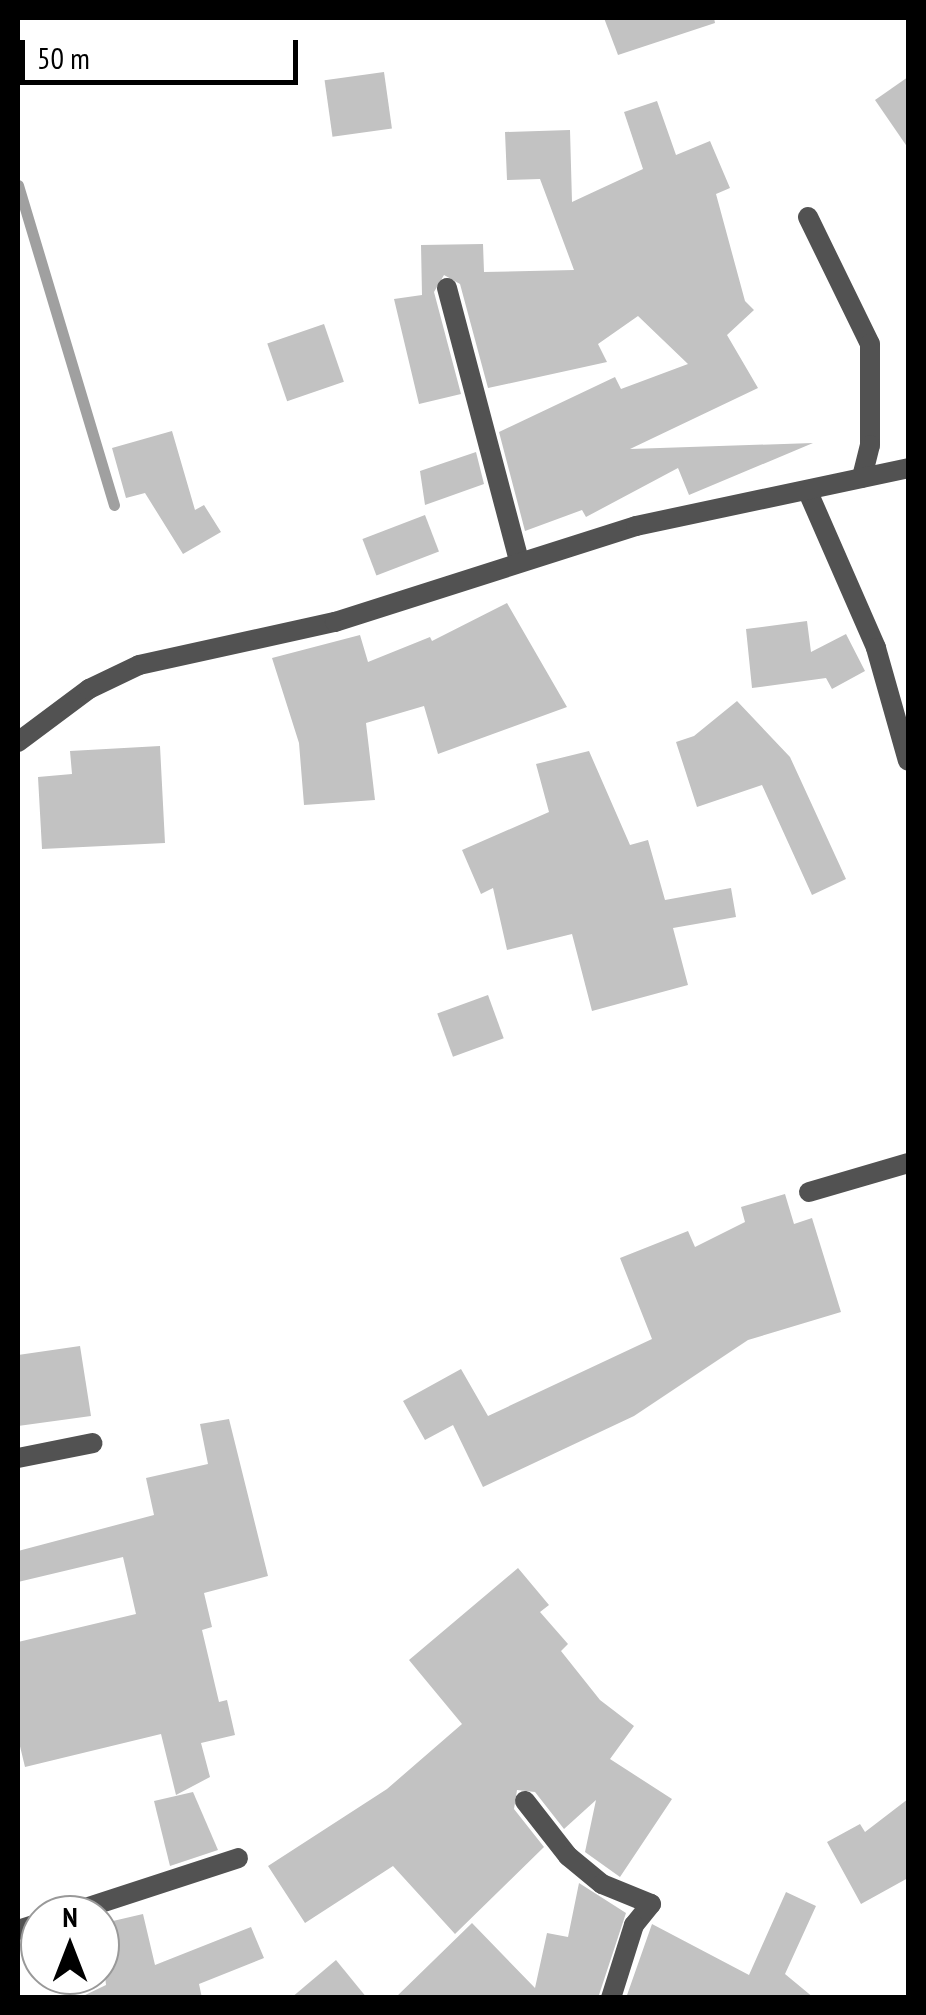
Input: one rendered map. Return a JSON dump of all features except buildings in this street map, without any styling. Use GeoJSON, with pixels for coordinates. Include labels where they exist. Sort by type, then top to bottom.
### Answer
{"type":"FeatureCollection","features":[{"type":"Feature","properties":{"kind":"street"},"geometry":{"type":"LineString","coordinates":[[808,216],[870,344],[870,445],[862,478]]}},
{"type":"Feature","properties":{"kind":"street"},"geometry":{"type":"LineString","coordinates":[[447,288],[519,560]]}},
{"type":"Feature","properties":{"kind":"street"},"geometry":{"type":"LineString","coordinates":[[18,742],[90,689],[140,665],[334,622],[519,560],[636,526],[908,468]]}},
{"type":"Feature","properties":{"kind":"street"},"geometry":{"type":"LineString","coordinates":[[808,492],[876,648],[908,761]]}},
{"type":"Feature","properties":{"kind":"street"},"geometry":{"type":"LineString","coordinates":[[809,1192],[908,1164]]}},
{"type":"Feature","properties":{"kind":"street"},"geometry":{"type":"LineString","coordinates":[[18,1458],[93,1443]]}},
{"type":"Feature","properties":{"kind":"street"},"geometry":{"type":"LineString","coordinates":[[525,1801],[580,1865],[602,1884],[651,1904],[634,1925],[612,1998]]}},
{"type":"Feature","properties":{"kind":"street"},"geometry":{"type":"LineString","coordinates":[[120,1897],[238,1858]]}},
{"type":"Feature","properties":{"kind":"waterway"},"geometry":{"type":"LineString","coordinates":[[18,185],[114,505]]}}]}
